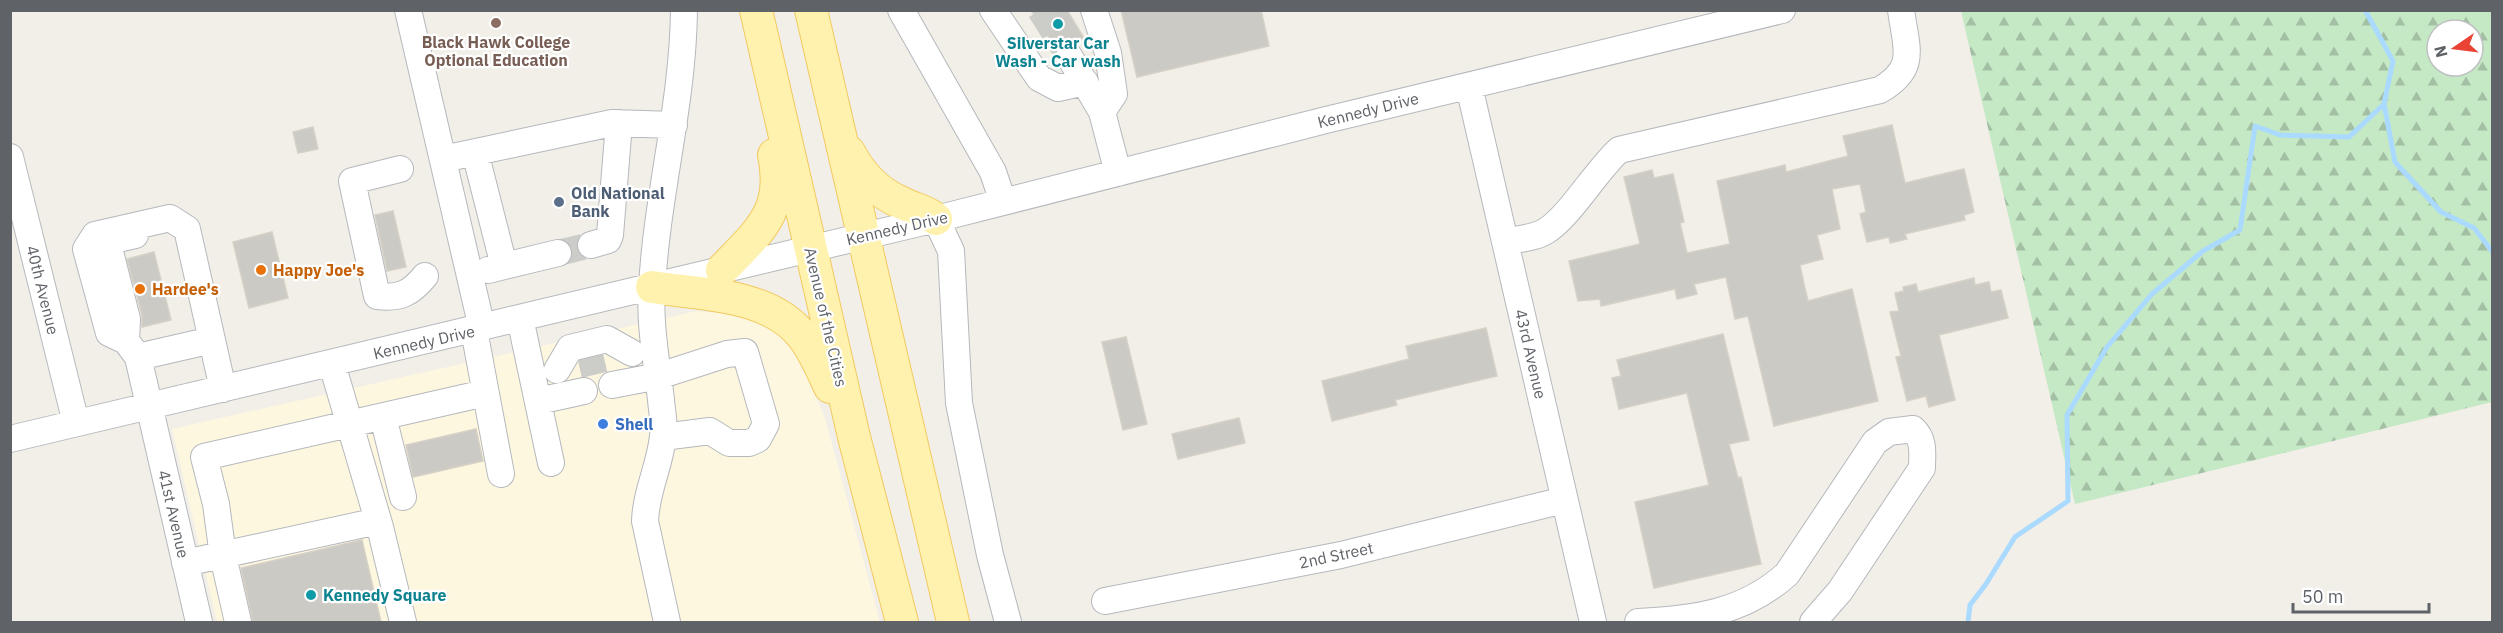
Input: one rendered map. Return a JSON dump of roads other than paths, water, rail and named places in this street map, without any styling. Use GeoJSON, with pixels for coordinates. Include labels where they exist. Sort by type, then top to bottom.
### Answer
{"type":"FeatureCollection","features":[{"type":"Feature","properties":{"kind":"main road"},"geometry":{"type":"LineString","coordinates":[[722,270],[757,233],[777,198],[776,167],[742,10]]}},
{"type":"Feature","properties":{"kind":"main road","name":"Avenue of the Cities"},"geometry":{"type":"LineString","coordinates":[[756,10],[862,470],[902,622]]}},
{"type":"Feature","properties":{"kind":"main road"},"geometry":{"type":"LineString","coordinates":[[811,10],[953,622]]}},
{"type":"Feature","properties":{"kind":"main road"},"geometry":{"type":"LineString","coordinates":[[840,135],[855,164],[872,185],[899,202],[930,214],[936,219]]}},
{"type":"Feature","properties":{"kind":"main road"},"geometry":{"type":"LineString","coordinates":[[652,287],[732,299],[765,307],[803,336],[834,393],[862,470]]}},
{"type":"Feature","properties":{"kind":"street"},"geometry":{"type":"LineString","coordinates":[[408,10],[470,274],[485,393],[501,474]]}},
{"type":"Feature","properties":{"kind":"street"},"geometry":{"type":"LineString","coordinates":[[667,622],[645,521],[646,505],[663,437],[658,375],[643,350],[675,125],[684,10]]}},
{"type":"Feature","properties":{"kind":"street"},"geometry":{"type":"LineString","coordinates":[[901,10],[993,172],[1003,202]]}},
{"type":"Feature","properties":{"kind":"street"},"geometry":{"type":"LineString","coordinates":[[993,10],[1039,78],[1058,88],[1085,82]]}},
{"type":"Feature","properties":{"kind":"street"},"geometry":{"type":"LineString","coordinates":[[1094,10],[1108,53],[1114,94],[1102,112]]}},
{"type":"Feature","properties":{"kind":"street"},"geometry":{"type":"LineString","coordinates":[[1505,242],[1545,232],[1560,219],[1605,163],[1619,150],[1880,90],[1895,81],[1905,68],[1906,53],[1901,10]]}},
{"type":"Feature","properties":{"kind":"street","name":"Kennedy Drive"},"geometry":{"type":"LineString","coordinates":[[10,439],[936,219],[1469,86],[1736,16],[1770,12]]}},
{"type":"Feature","properties":{"kind":"street"},"geometry":{"type":"LineString","coordinates":[[1068,56],[1102,112],[1118,173]]}},
{"type":"Feature","properties":{"kind":"street","name":"43rd Avenue"},"geometry":{"type":"LineString","coordinates":[[1469,86],[1593,622]]}},
{"type":"Feature","properties":{"kind":"street"},"geometry":{"type":"LineString","coordinates":[[443,159],[612,123],[675,125]]}},
{"type":"Feature","properties":{"kind":"street"},"geometry":{"type":"LineString","coordinates":[[600,243],[610,235],[619,123]]}},
{"type":"Feature","properties":{"kind":"street"},"geometry":{"type":"LineString","coordinates":[[476,152],[504,266]]}},
{"type":"Feature","properties":{"kind":"street","name":"40th Avenue"},"geometry":{"type":"LineString","coordinates":[[10,157],[76,423]]}},
{"type":"Feature","properties":{"kind":"street"},"geometry":{"type":"LineString","coordinates":[[400,169],[352,181],[377,296],[393,298],[414,288],[425,276]]}},
{"type":"Feature","properties":{"kind":"street"},"geometry":{"type":"LineString","coordinates":[[212,340],[132,349],[109,333],[86,249],[95,235],[170,218],[187,229],[212,340],[223,389]]}},
{"type":"Feature","properties":{"kind":"street"},"geometry":{"type":"LineString","coordinates":[[936,219],[951,251],[959,403],[990,555],[1008,622]]}},
{"type":"Feature","properties":{"kind":"street"},"geometry":{"type":"LineString","coordinates":[[470,274],[558,253]]}},
{"type":"Feature","properties":{"kind":"street"},"geometry":{"type":"LineString","coordinates":[[520,318],[551,463]]}},
{"type":"Feature","properties":{"kind":"street"},"geometry":{"type":"LineString","coordinates":[[532,376],[568,367],[570,348],[607,339],[643,350]]}},
{"type":"Feature","properties":{"kind":"street","name":"41st Avenue"},"geometry":{"type":"LineString","coordinates":[[132,349],[150,406],[199,622]]}},
{"type":"Feature","properties":{"kind":"street"},"geometry":{"type":"LineString","coordinates":[[605,359],[643,350]]}},
{"type":"Feature","properties":{"kind":"street"},"geometry":{"type":"LineString","coordinates":[[612,386],[727,354],[745,352],[766,424],[758,439],[749,443],[729,443],[710,431],[663,437]]}},
{"type":"Feature","properties":{"kind":"street"},"geometry":{"type":"LineString","coordinates":[[332,364],[378,521],[403,622]]}},
{"type":"Feature","properties":{"kind":"street"},"geometry":{"type":"LineString","coordinates":[[538,401],[584,391]]}},
{"type":"Feature","properties":{"kind":"street"},"geometry":{"type":"LineString","coordinates":[[238,622],[223,556],[216,504],[204,457],[485,393]]}},
{"type":"Feature","properties":{"kind":"street"},"geometry":{"type":"LineString","coordinates":[[383,417],[403,497]]}},
{"type":"Feature","properties":{"kind":"street"},"geometry":{"type":"LineString","coordinates":[[1654,622],[1700,616],[1739,606],[1768,591],[1787,574],[1875,442],[1889,432],[1913,429],[1919,435],[1923,448],[1922,468],[1840,591],[1813,622]]}},
{"type":"Feature","properties":{"kind":"street","name":"2nd Street"},"geometry":{"type":"LineString","coordinates":[[1105,601],[1341,555],[1564,500]]}},
{"type":"Feature","properties":{"kind":"street"},"geometry":{"type":"LineString","coordinates":[[186,563],[378,521]]}},
{"type":"Feature","properties":{"kind":"waterway"},"geometry":{"type":"LineString","coordinates":[[2365,10],[2393,61],[2384,104],[2395,162],[2441,212],[2474,228],[2492,251]]}},
{"type":"Feature","properties":{"kind":"waterway"},"geometry":{"type":"LineString","coordinates":[[1968,622],[1970,605],[2015,537],[2068,501],[2067,415],[2107,347],[2152,294],[2203,251],[2240,230],[2255,126],[2280,135],[2349,137],[2384,104]]}},
{"type":"Feature","properties":{"kind":"tunnel"},"geometry":{"type":"LineString","coordinates":[[1040,10],[1069,56]]}},
{"type":"Feature","properties":{"kind":"tunnel"},"geometry":{"type":"LineString","coordinates":[[558,253],[591,245]]}},
{"type":"Feature","properties":{"kind":"tunnel"},"geometry":{"type":"LineString","coordinates":[[579,365],[605,359]]}},
{"type":"Feature","properties":{"kind":"place","name":"Black Hawk College Optional Education"},"geometry":{"type":"Point","coordinates":[496,23]}},
{"type":"Feature","properties":{"kind":"place","name":"Silverstar Car Wash - Car wash"},"geometry":{"type":"Point","coordinates":[1058,24]}},
{"type":"Feature","properties":{"kind":"place","name":"Old National Bank"},"geometry":{"type":"Point","coordinates":[559,202]}},
{"type":"Feature","properties":{"kind":"place","name":"Happy Joe's"},"geometry":{"type":"Point","coordinates":[261,270]}},
{"type":"Feature","properties":{"kind":"place","name":"Hardee's"},"geometry":{"type":"Point","coordinates":[140,289]}},
{"type":"Feature","properties":{"kind":"place","name":"Shell"},"geometry":{"type":"Point","coordinates":[603,424]}},
{"type":"Feature","properties":{"kind":"place","name":"Kennedy Square"},"geometry":{"type":"Point","coordinates":[311,595]}}]}
